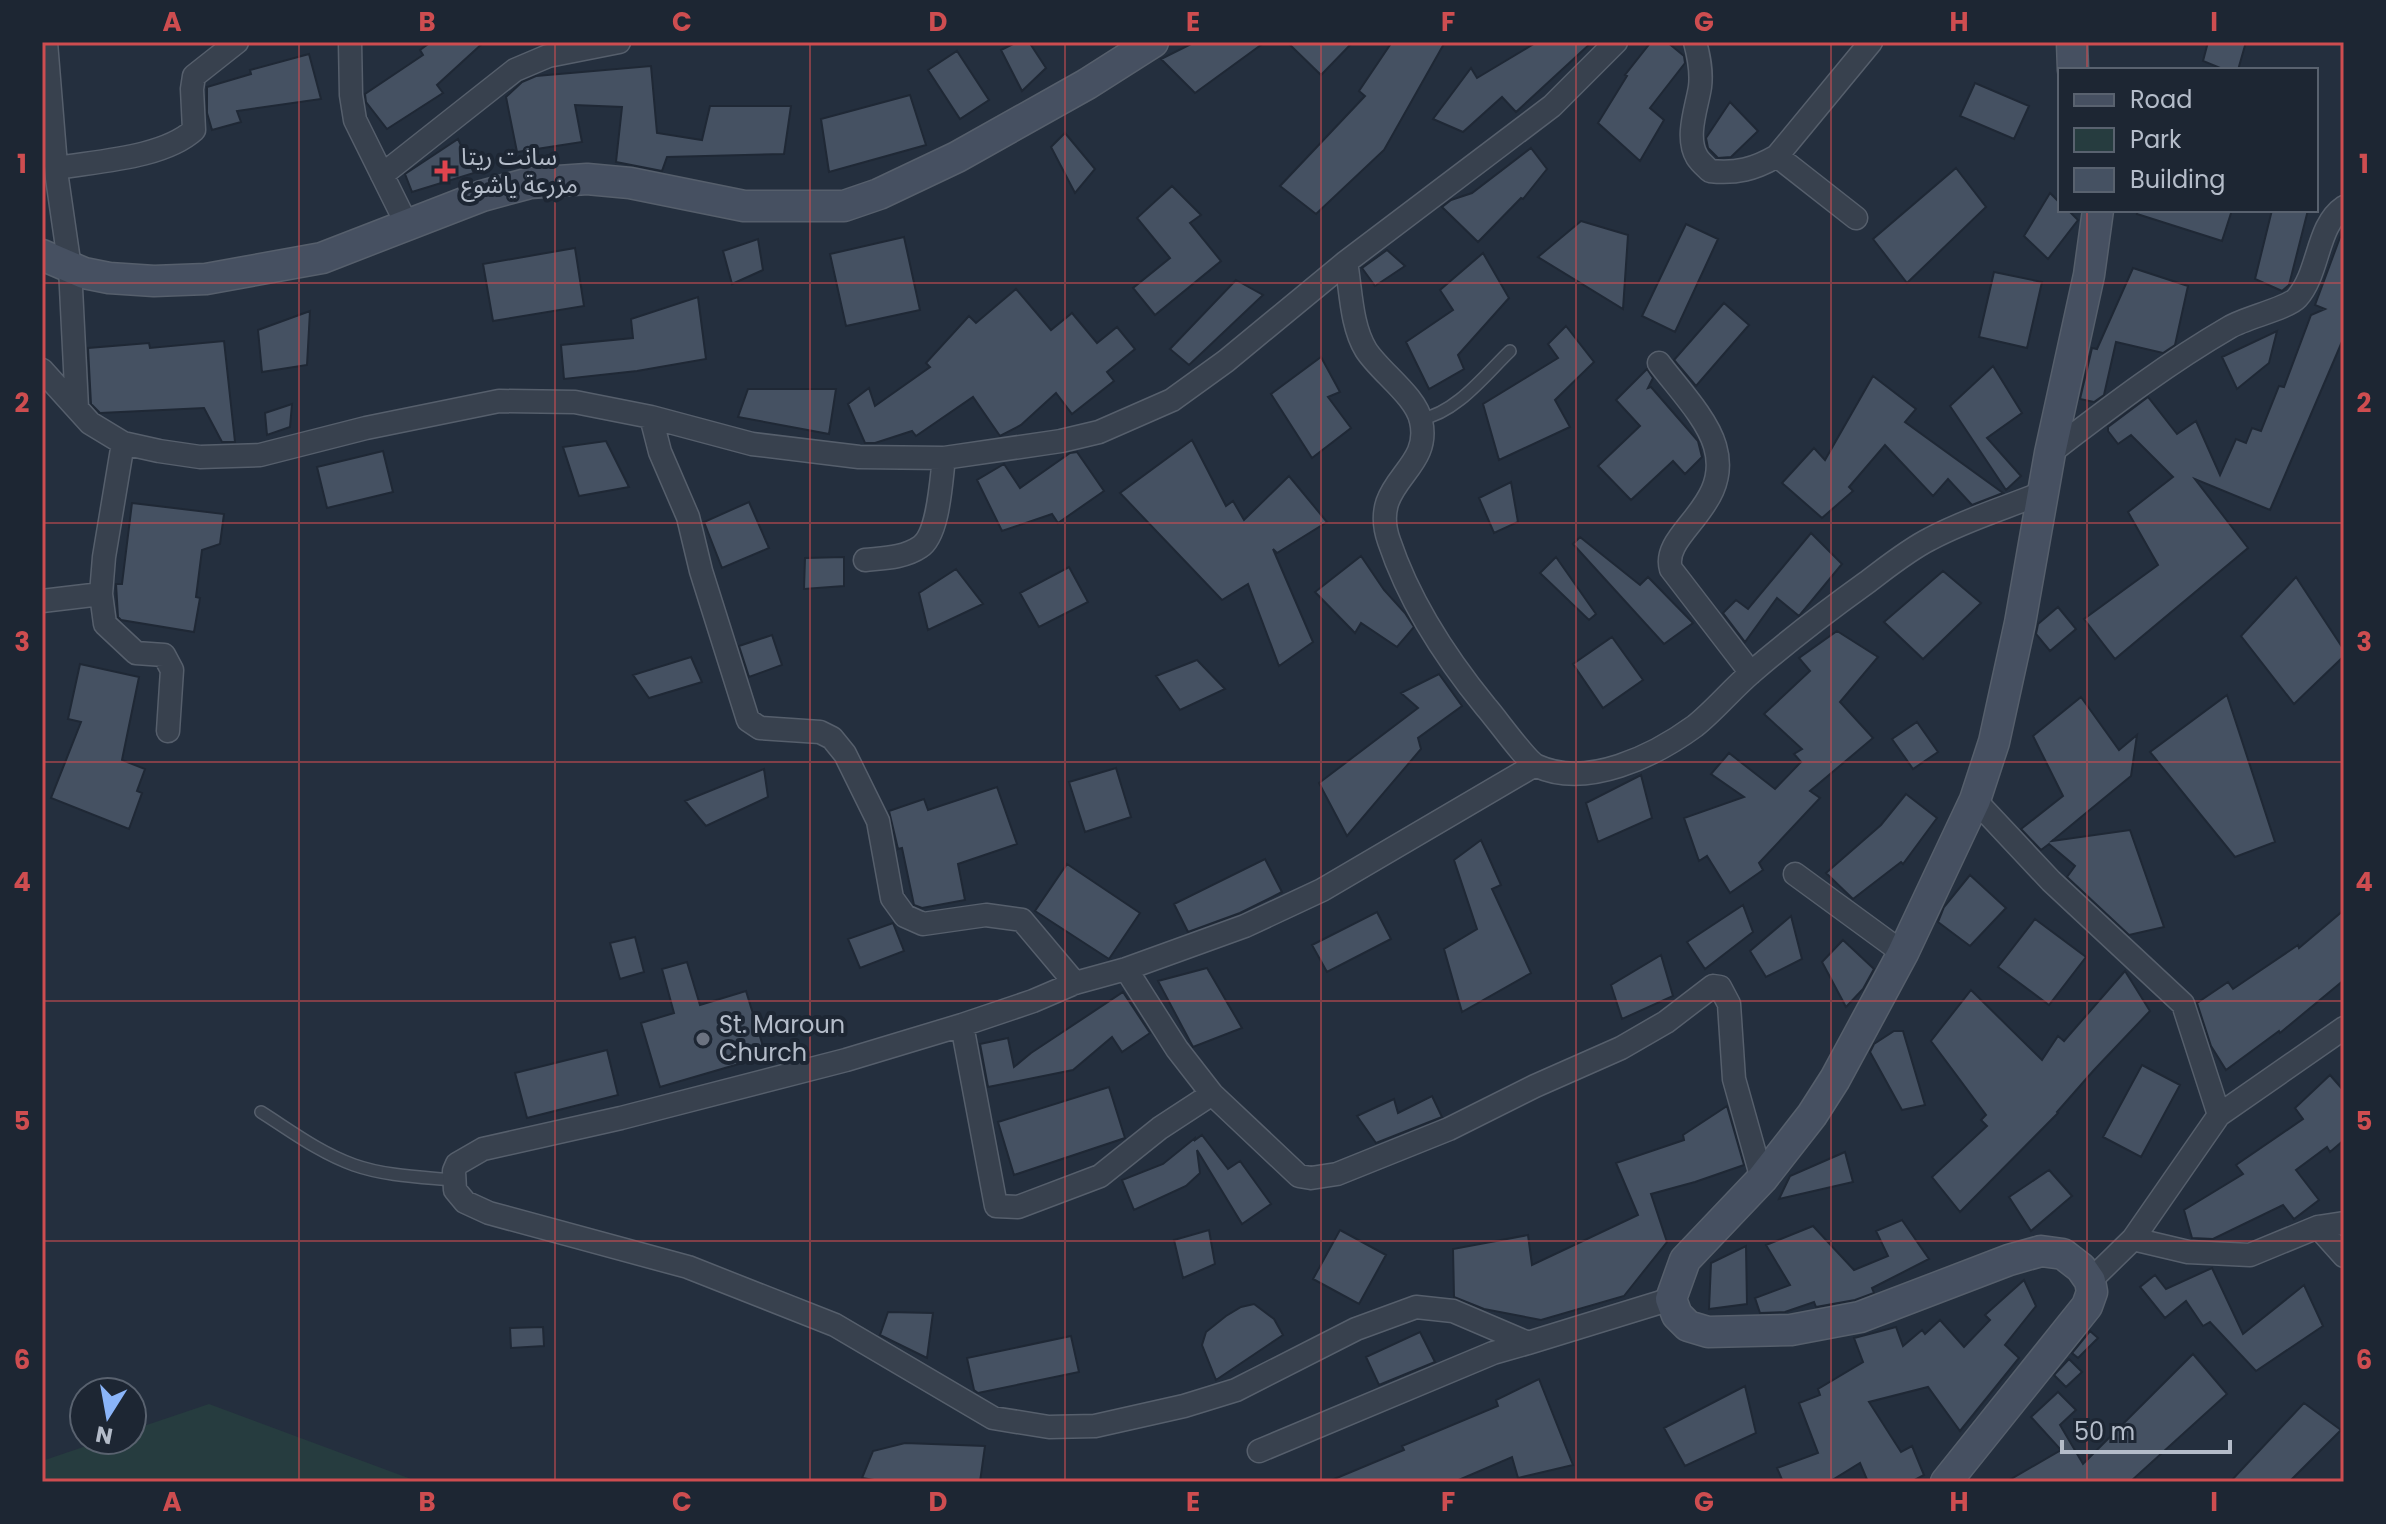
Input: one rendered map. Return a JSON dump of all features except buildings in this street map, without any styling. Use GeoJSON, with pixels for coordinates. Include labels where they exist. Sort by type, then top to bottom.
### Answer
{"type":"FeatureCollection","features":[{"type":"Feature","properties":{"kind":"street"},"geometry":{"type":"LineString","coordinates":[[46,42],[70,268],[77,408]]}},
{"type":"Feature","properties":{"kind":"street"},"geometry":{"type":"LineString","coordinates":[[57,168],[156,150],[187,136],[194,130],[194,76],[237,42]]}},
{"type":"Feature","properties":{"kind":"street"},"geometry":{"type":"LineString","coordinates":[[350,42],[355,120],[407,225]]}},
{"type":"Feature","properties":{"kind":"street"},"geometry":{"type":"LineString","coordinates":[[382,175],[515,70],[548,56],[619,42]]}},
{"type":"Feature","properties":{"kind":"street"},"geometry":{"type":"LineString","coordinates":[[42,255],[70,268],[109,278],[154,281],[206,279],[322,258],[482,196],[530,183],[587,179],[630,183],[744,206],[844,206],[879,194],[957,157],[1087,84],[1153,42]]}},
{"type":"Feature","properties":{"kind":"street"},"geometry":{"type":"LineString","coordinates":[[42,370],[90,423],[123,443],[200,457],[260,455],[366,428],[499,401],[575,402],[651,417],[752,444],[859,457],[944,458],[1061,441],[1099,432],[1172,400],[1226,361],[1346,262],[1552,106],[1616,42]]}},
{"type":"Feature","properties":{"kind":"street"},"geometry":{"type":"LineString","coordinates":[[1695,42],[1700,59],[1701,84],[1694,115],[1693,144],[1697,157],[1710,171],[1721,172],[1760,166],[1777,156],[1871,42]]}},
{"type":"Feature","properties":{"kind":"street"},"geometry":{"type":"LineString","coordinates":[[2072,42],[2073,68]]}},
{"type":"Feature","properties":{"kind":"street"},"geometry":{"type":"LineString","coordinates":[[1777,156],[1856,218]]}},
{"type":"Feature","properties":{"kind":"street"},"geometry":{"type":"LineString","coordinates":[[2050,453],[2164,366],[2234,324],[2296,300],[2313,272],[2329,223],[2344,207]]}},
{"type":"Feature","properties":{"kind":"street"},"geometry":{"type":"LineString","coordinates":[[1946,1482],[2087,1306],[2092,1292],[2090,1281],[2081,1268],[2063,1254],[2041,1251],[2009,1260],[1860,1317],[1791,1330],[1708,1332],[1688,1326],[1677,1315],[1671,1299],[1685,1260],[1762,1179],[1812,1115],[1835,1079],[1903,953],[1975,800],[1994,742],[2020,623],[2042,493],[2089,275],[2098,212]]}},
{"type":"Feature","properties":{"kind":"street"},"geometry":{"type":"LineString","coordinates":[[1346,262],[1357,332],[1365,348],[1406,396],[1421,419],[1419,454],[1387,497],[1383,516],[1389,541],[1412,594],[1457,672],[1535,765],[1569,773],[1597,772],[1658,748],[1695,726],[1751,673],[1865,584],[1929,539],[2042,493]]}},
{"type":"Feature","properties":{"kind":"street"},"geometry":{"type":"LineString","coordinates":[[1659,363],[1709,432],[1719,470],[1715,487],[1700,513],[1671,551],[1671,569],[1751,673]]}},
{"type":"Feature","properties":{"kind":"street"},"geometry":{"type":"LineString","coordinates":[[651,417],[660,452],[688,517],[701,571],[748,720],[760,728],[820,732],[832,738],[845,754],[878,821],[892,898],[905,916],[923,924],[986,915],[1022,920],[1075,983]]}},
{"type":"Feature","properties":{"kind":"street"},"geometry":{"type":"LineString","coordinates":[[123,443],[104,557],[101,594],[105,624],[136,653],[164,655],[172,670],[168,731]]}},
{"type":"Feature","properties":{"kind":"street"},"geometry":{"type":"LineString","coordinates":[[865,560],[900,556],[919,548],[927,540],[936,512],[944,458]]}},
{"type":"Feature","properties":{"kind":"street"},"geometry":{"type":"LineString","coordinates":[[42,601],[101,594]]}},
{"type":"Feature","properties":{"kind":"street"},"geometry":{"type":"LineString","coordinates":[[1528,1343],[1453,1311],[1416,1307],[1356,1329],[1236,1390],[1184,1406],[1095,1426],[1049,1427],[993,1418],[835,1325],[688,1267],[489,1213],[465,1202],[455,1190],[453,1180],[457,1164],[483,1149],[621,1118],[846,1060],[962,1025],[1245,926],[1322,890],[1535,765]]}},
{"type":"Feature","properties":{"kind":"street"},"geometry":{"type":"LineString","coordinates":[[1975,800],[2051,881],[2183,1004],[2219,1115]]}},
{"type":"Feature","properties":{"kind":"street"},"geometry":{"type":"LineString","coordinates":[[1795,874],[1903,953]]}},
{"type":"Feature","properties":{"kind":"street"},"geometry":{"type":"LineString","coordinates":[[1126,969],[1177,1049],[1212,1094],[1299,1176],[1311,1178],[1337,1174],[1449,1129],[1621,1048],[1666,1022],[1713,986],[1720,987],[1729,1004],[1734,1079],[1762,1179]]}},
{"type":"Feature","properties":{"kind":"street"},"geometry":{"type":"LineString","coordinates":[[962,1025],[996,1206],[1018,1207],[1100,1176],[1160,1128],[1212,1094]]}},
{"type":"Feature","properties":{"kind":"street"},"geometry":{"type":"LineString","coordinates":[[2090,1281],[2133,1239],[2219,1115],[2344,1028]]}},
{"type":"Feature","properties":{"kind":"street"},"geometry":{"type":"LineString","coordinates":[[2133,1239],[2188,1252],[2250,1255],[2318,1227],[2344,1223]]}},
{"type":"Feature","properties":{"kind":"street"},"geometry":{"type":"LineString","coordinates":[[2318,1227],[2344,1256]]}},
{"type":"Feature","properties":{"kind":"street"},"geometry":{"type":"LineString","coordinates":[[1259,1451],[1493,1353],[1671,1299]]}},
{"type":"Feature","properties":{"kind":"lane"},"geometry":{"type":"LineString","coordinates":[[1421,419],[1437,416],[1458,400],[1510,351]]}},
{"type":"Feature","properties":{"kind":"lane"},"geometry":{"type":"LineString","coordinates":[[261,1112],[330,1156],[356,1166],[384,1173],[453,1180]]}},
{"type":"Feature","properties":{"kind":"green space"},"geometry":{"type":"Polygon","coordinates":[[[209,1404],[419,1482],[42,1482],[42,1461],[68,1452],[68,1456],[148,1456],[148,1425],[209,1404]]]}},
{"type":"Feature","properties":{"kind":"place","name":"سانت ريتا مزرعة ياشوع"},"geometry":{"type":"Point","coordinates":[445,171]}},
{"type":"Feature","properties":{"kind":"place","name":"St. Maroun Church"},"geometry":{"type":"Point","coordinates":[703,1039]}}]}
